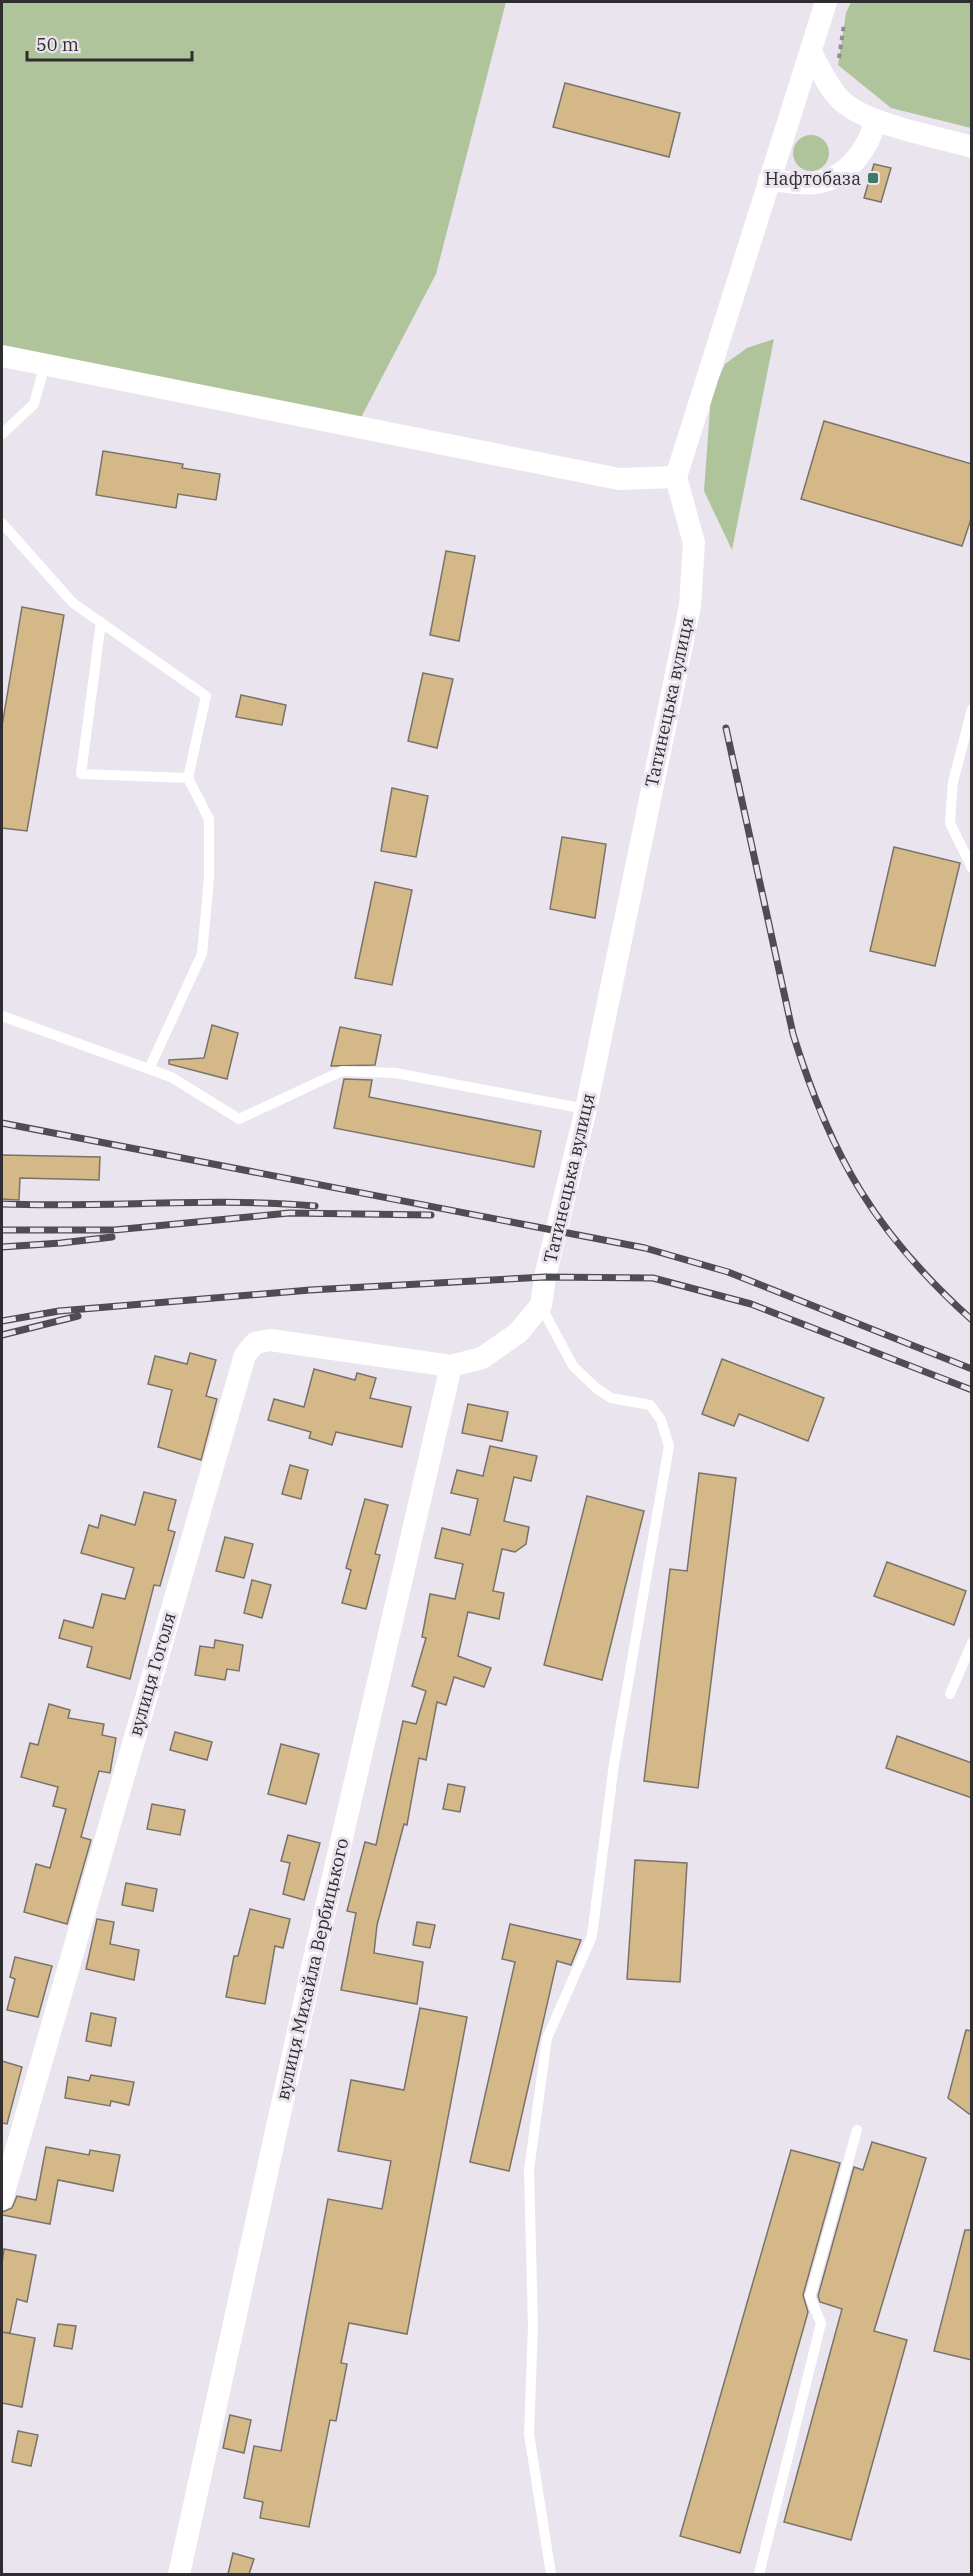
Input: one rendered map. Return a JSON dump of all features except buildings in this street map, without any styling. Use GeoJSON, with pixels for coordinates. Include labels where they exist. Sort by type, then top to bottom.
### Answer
{"type":"FeatureCollection","features":[{"type":"Feature","properties":{"kind":"street"},"geometry":{"type":"LineString","coordinates":[[2,356],[619,479],[676,477],[826,2]]}},
{"type":"Feature","properties":{"kind":"street"},"geometry":{"type":"LineString","coordinates":[[811,52],[839,99],[851,109],[876,120],[972,147]]}},
{"type":"Feature","properties":{"kind":"street"},"geometry":{"type":"LineString","coordinates":[[769,180],[806,184],[834,178],[844,171],[870,141],[876,120]]}},
{"type":"Feature","properties":{"kind":"street","name":"Татинецька вулиця"},"geometry":{"type":"LineString","coordinates":[[541,1305],[545,1277],[586,1109],[690,606],[694,543],[676,477]]}},
{"type":"Feature","properties":{"kind":"street"},"geometry":{"type":"LineString","coordinates":[[451,1366],[482,1358],[506,1342],[518,1333],[541,1305]]}},
{"type":"Feature","properties":{"kind":"street","name":"вулиця Гоголя"},"geometry":{"type":"LineString","coordinates":[[2,2199],[244,1355],[255,1343],[270,1340],[451,1366]]}},
{"type":"Feature","properties":{"kind":"street","name":"вулиця Михайла Вербицького"},"geometry":{"type":"LineString","coordinates":[[179,2574],[311,1972],[451,1366]]}},
{"type":"Feature","properties":{"kind":"lane"},"geometry":{"type":"LineString","coordinates":[[2,434],[34,404],[45,364]]}},
{"type":"Feature","properties":{"kind":"lane"},"geometry":{"type":"LineString","coordinates":[[2,523],[73,603],[206,696],[188,778],[209,819],[209,878],[202,954],[149,1069]]}},
{"type":"Feature","properties":{"kind":"lane"},"geometry":{"type":"LineString","coordinates":[[101,622],[81,774],[188,778]]}},
{"type":"Feature","properties":{"kind":"lane"},"geometry":{"type":"LineString","coordinates":[[972,709],[953,782],[950,823],[972,868]]}},
{"type":"Feature","properties":{"kind":"lane"},"geometry":{"type":"LineString","coordinates":[[2,1016],[171,1077],[239,1119],[342,1071],[395,1073],[586,1109]]}},
{"type":"Feature","properties":{"kind":"lane"},"geometry":{"type":"LineString","coordinates":[[541,1305],[573,1366],[611,1398],[650,1405],[661,1420],[669,1446],[614,1764],[592,1936],[547,2038],[529,2170],[533,2326],[529,2434],[550,2574]]}},
{"type":"Feature","properties":{"kind":"lane"},"geometry":{"type":"LineString","coordinates":[[950,1694],[972,1643]]}},
{"type":"Feature","properties":{"kind":"lane"},"geometry":{"type":"LineString","coordinates":[[759,2574],[821,2323],[810,2297],[857,2130]]}},
{"type":"Feature","properties":{"kind":"path"},"geometry":{"type":"LineString","coordinates":[[832,88],[846,13]]}},
{"type":"Feature","properties":{"kind":"green space"},"geometry":{"type":"Polygon","coordinates":[[[2,2],[506,2],[436,274],[356,427],[2,358],[2,2]]]}},
{"type":"Feature","properties":{"kind":"green space"},"geometry":{"type":"Polygon","coordinates":[[[851,2],[971,2],[971,128],[891,108],[838,65],[846,13],[851,2]]]}},
{"type":"Feature","properties":{"kind":"green space"},"geometry":{"type":"Polygon","coordinates":[[[811,135],[824,140],[829,153],[824,166],[811,171],[798,166],[793,153],[798,140],[811,135]]]}},
{"type":"Feature","properties":{"kind":"green space"},"geometry":{"type":"Polygon","coordinates":[[[774,339],[732,550],[704,491],[711,395],[725,364],[747,348],[774,339]]]}},
{"type":"Feature","properties":{"kind":"railway"},"geometry":{"type":"LineString","coordinates":[[726,728],[793,1034],[823,1118],[860,1190],[883,1224],[908,1256],[972,1320]]}},
{"type":"Feature","properties":{"kind":"railway"},"geometry":{"type":"LineString","coordinates":[[2,1123],[645,1248],[728,1272],[972,1369]]}},
{"type":"Feature","properties":{"kind":"railway"},"geometry":{"type":"LineString","coordinates":[[2,1204],[237,1202],[315,1206]]}},
{"type":"Feature","properties":{"kind":"railway"},"geometry":{"type":"LineString","coordinates":[[2,1230],[114,1230],[289,1213],[431,1215]]}},
{"type":"Feature","properties":{"kind":"railway"},"geometry":{"type":"LineString","coordinates":[[2,1247],[112,1237]]}},
{"type":"Feature","properties":{"kind":"railway"},"geometry":{"type":"LineString","coordinates":[[2,1321],[59,1311],[310,1290],[545,1277],[653,1278],[751,1304],[972,1390]]}},
{"type":"Feature","properties":{"kind":"railway"},"geometry":{"type":"LineString","coordinates":[[2,1335],[78,1316]]}},
{"type":"Feature","properties":{"kind":"place","name":"Нафтобаза"},"geometry":{"type":"Point","coordinates":[873,178]}}]}
